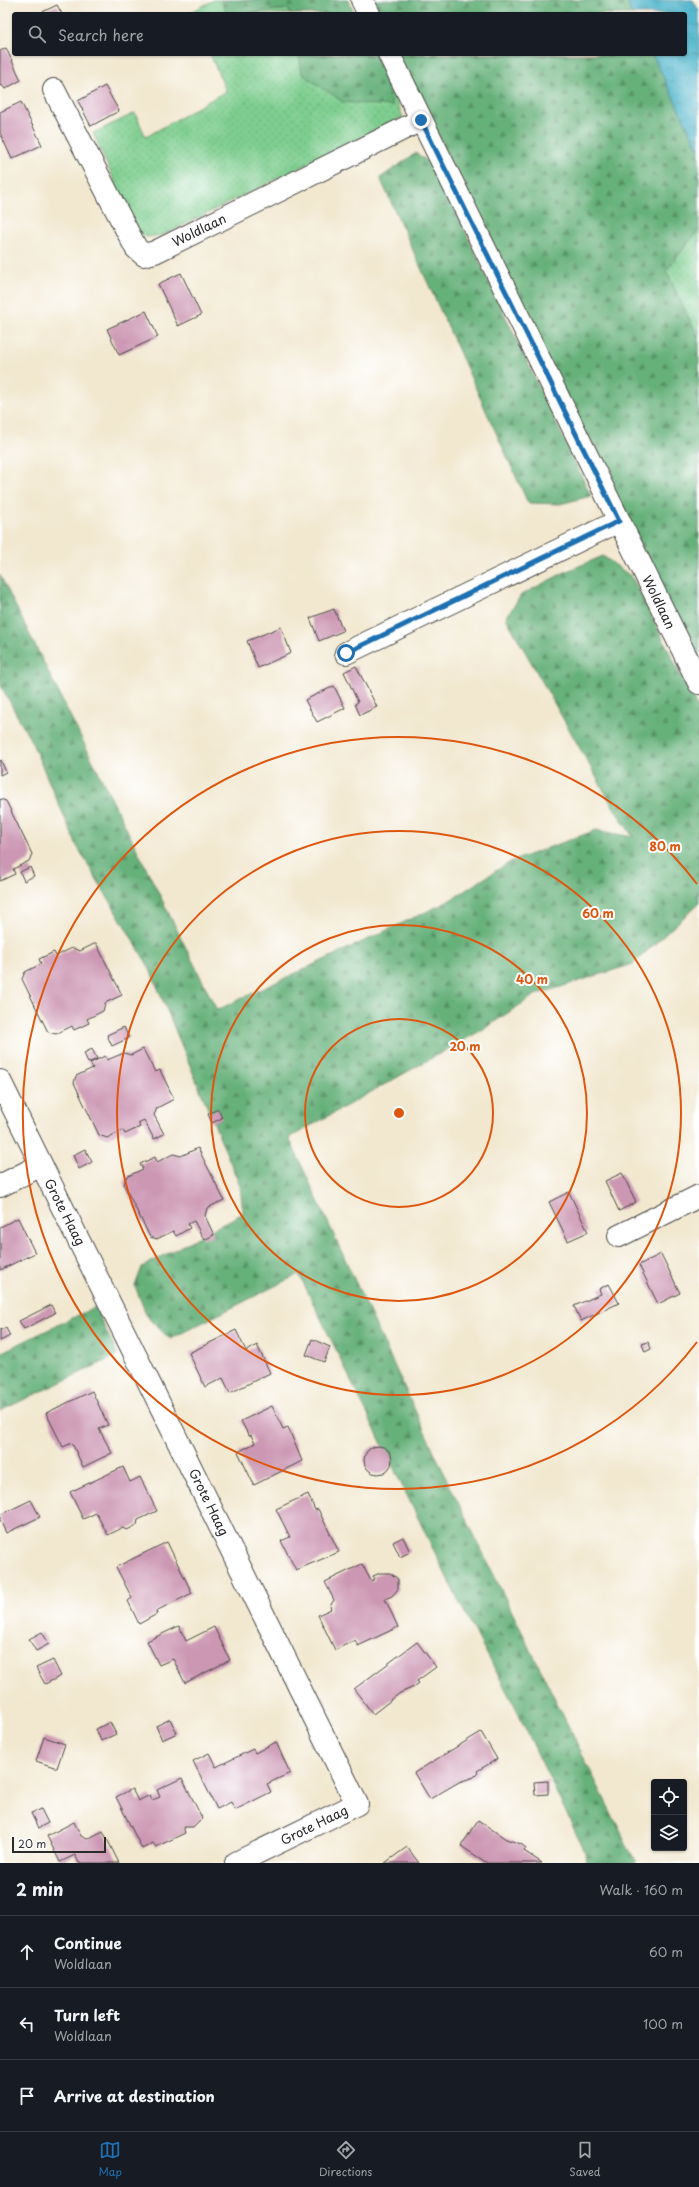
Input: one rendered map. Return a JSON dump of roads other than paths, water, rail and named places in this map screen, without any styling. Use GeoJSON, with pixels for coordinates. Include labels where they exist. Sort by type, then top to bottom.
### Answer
{"type":"FeatureCollection","features":[{"type":"Feature","properties":{"kind":"street"},"geometry":{"type":"LineString","coordinates":[[362,0],[368,12]]}},
{"type":"Feature","properties":{"kind":"street","name":"Woldlaan"},"geometry":{"type":"LineString","coordinates":[[390,56],[699,683]]}},
{"type":"Feature","properties":{"kind":"street","name":"Woldlaan"},"geometry":{"type":"LineString","coordinates":[[54,90],[136,248],[144,255],[155,252],[421,120]]}},
{"type":"Feature","properties":{"kind":"street"},"geometry":{"type":"LineString","coordinates":[[346,653],[619,521]]}},
{"type":"Feature","properties":{"kind":"street","name":"Grote Haag"},"geometry":{"type":"LineString","coordinates":[[0,1081],[132,1345],[357,1804],[236,1863]]}},
{"type":"Feature","properties":{"kind":"street"},"geometry":{"type":"LineString","coordinates":[[0,1186],[42,1166]]}},
{"type":"Feature","properties":{"kind":"street"},"geometry":{"type":"LineString","coordinates":[[618,1236],[699,1196]]}},
{"type":"Feature","properties":{"kind":"water"},"geometry":{"type":"Polygon","coordinates":[[[626,0],[693,0],[699,11],[699,150],[653,56],[687,56],[687,12],[631,12],[626,0]]]}}]}
